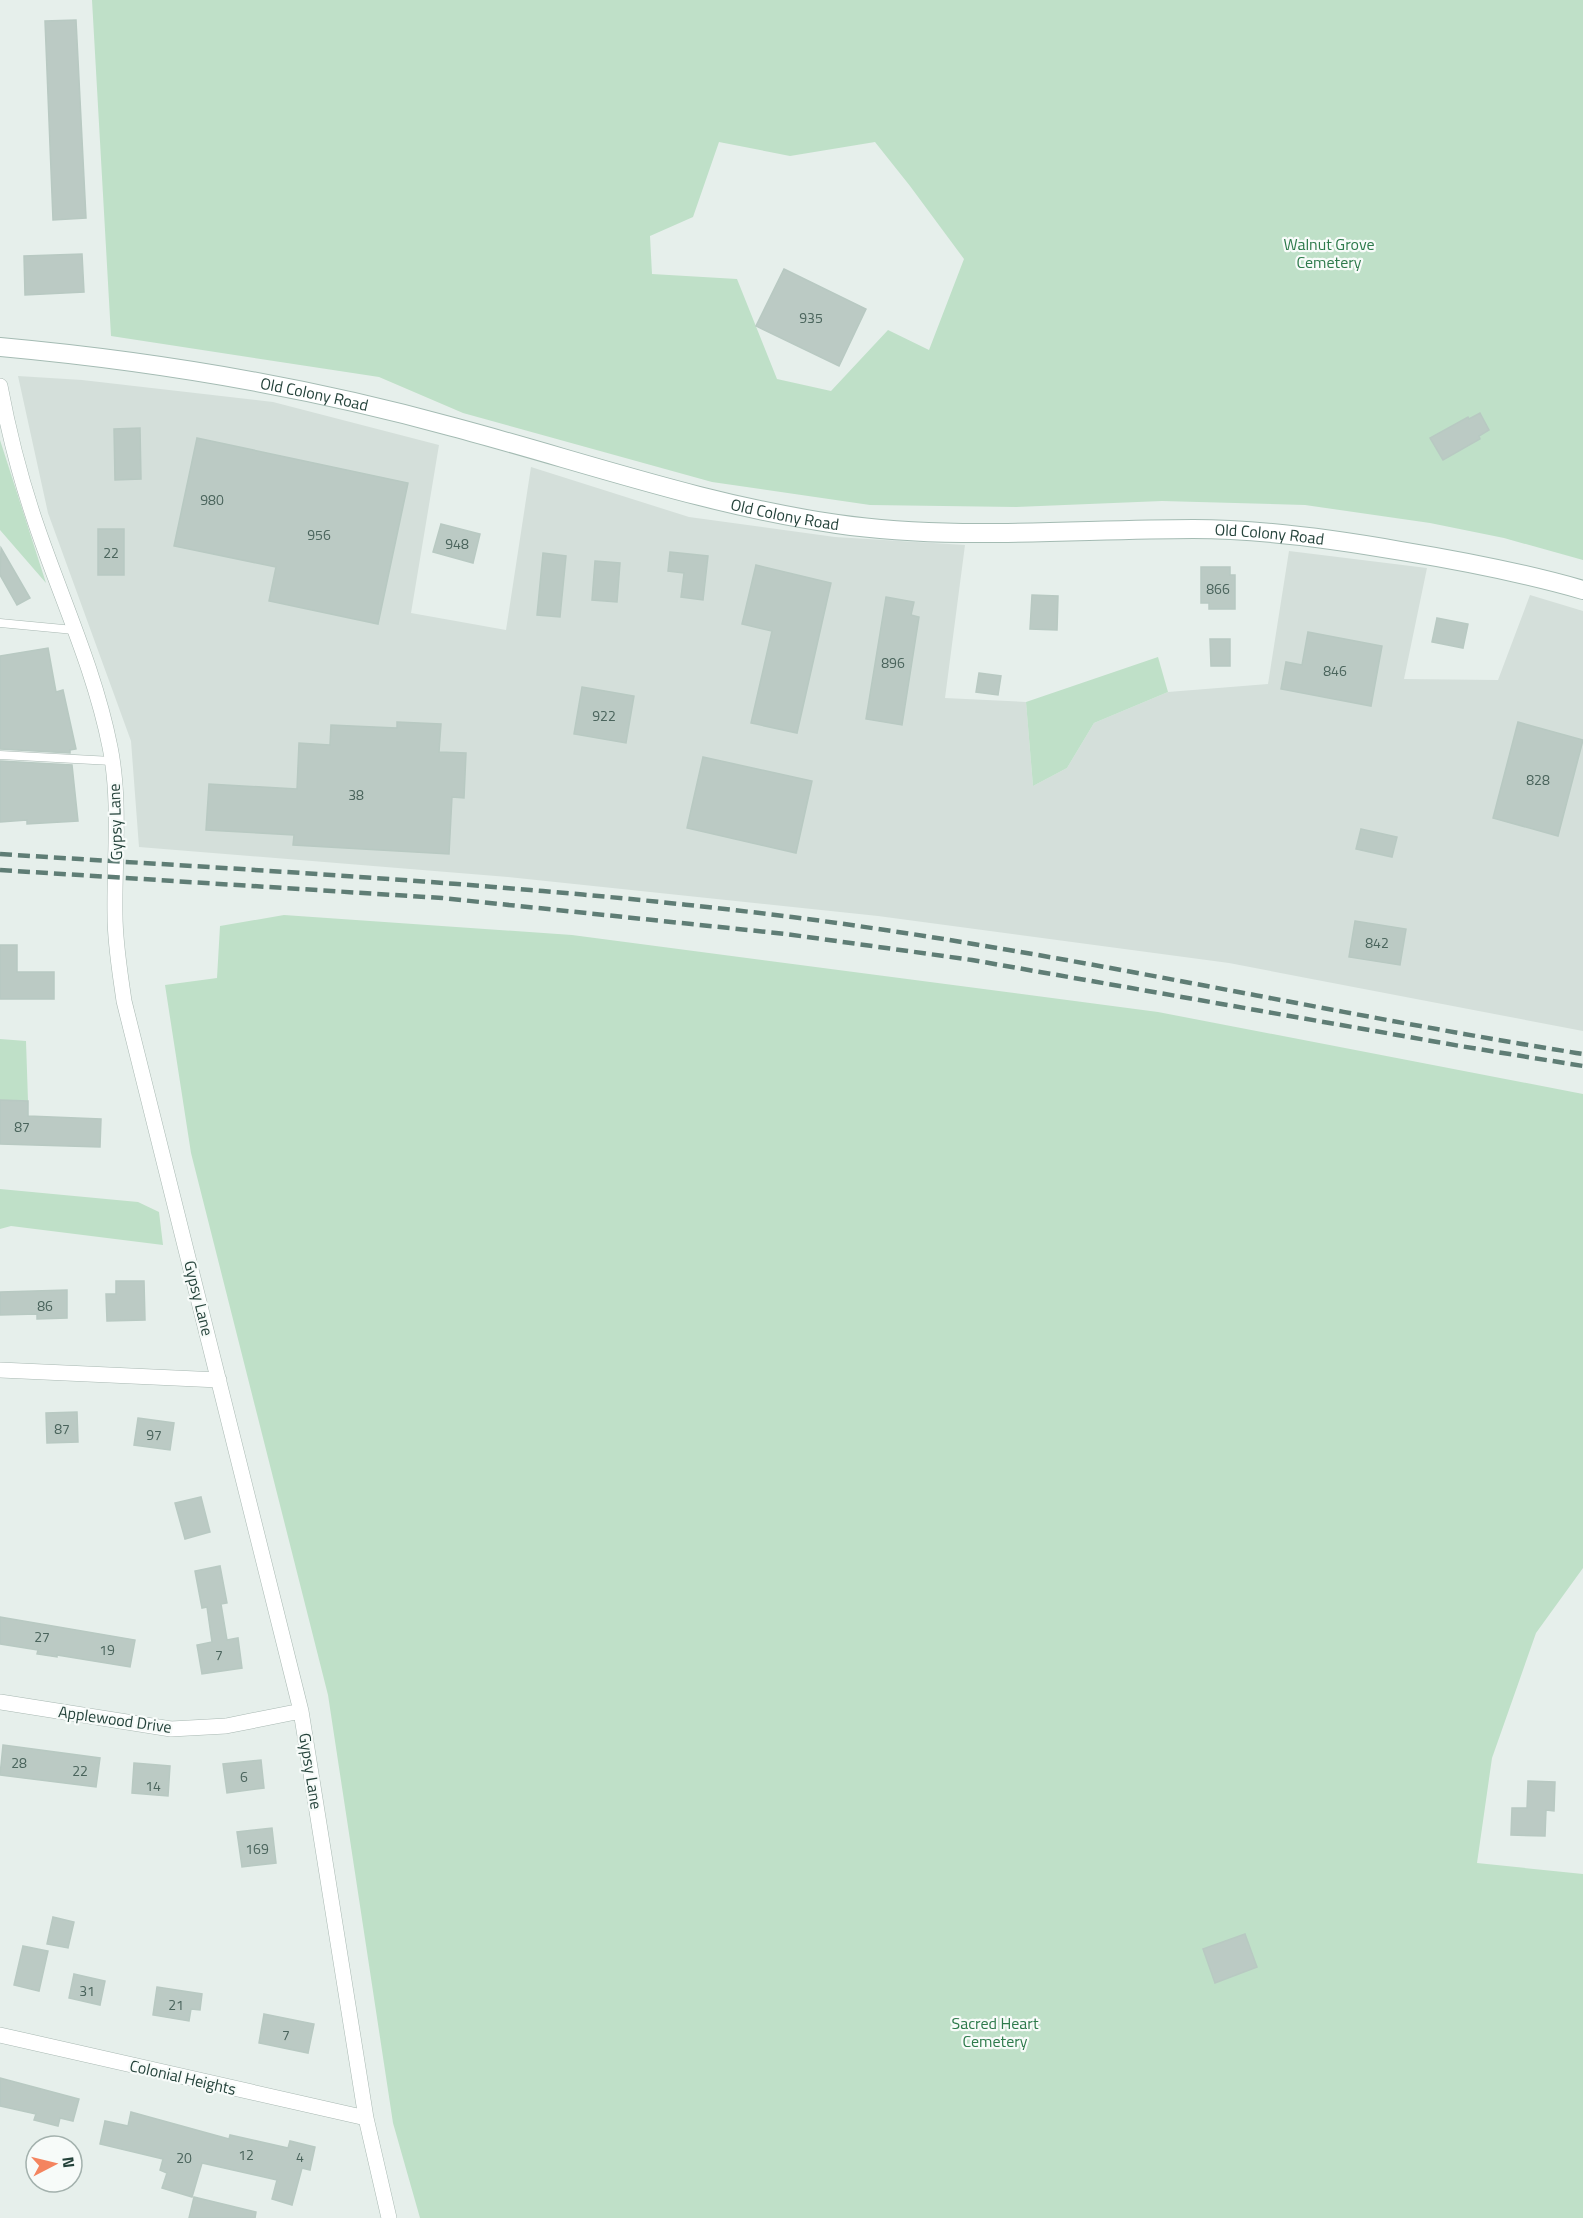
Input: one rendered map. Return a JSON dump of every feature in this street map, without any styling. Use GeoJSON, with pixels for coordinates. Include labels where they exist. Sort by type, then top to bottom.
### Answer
{"type":"FeatureCollection","features":[{"type":"Feature","properties":{"kind":"main road","name":"Old Colony Road"},"geometry":{"type":"LineString","coordinates":[[0,347],[142,363],[312,392],[455,427],[722,503],[788,517],[919,531],[1197,529],[1268,532],[1426,555],[1583,590]]}},
{"type":"Feature","properties":{"kind":"street","name":"Gypsy Lane"},"geometry":{"type":"LineString","coordinates":[[0,386],[18,466],[36,525],[100,702],[112,761],[117,840],[115,915],[124,1001],[301,1711],[366,2118],[389,2218]]}},
{"type":"Feature","properties":{"kind":"street"},"geometry":{"type":"LineString","coordinates":[[0,1370],[219,1380]]}},
{"type":"Feature","properties":{"kind":"street","name":"Applewood Drive"},"geometry":{"type":"LineString","coordinates":[[0,1702],[171,1729],[226,1726],[301,1711]]}},
{"type":"Feature","properties":{"kind":"street","name":"Colonial Heights"},"geometry":{"type":"LineString","coordinates":[[0,2035],[366,2118]]}},
{"type":"Feature","properties":{"kind":"lane"},"geometry":{"type":"LineString","coordinates":[[0,622],[74,630]]}},
{"type":"Feature","properties":{"kind":"lane"},"geometry":{"type":"LineString","coordinates":[[0,755],[112,761]]}},
{"type":"Feature","properties":{"kind":"shaded area"},"geometry":{"type":"Polygon","coordinates":[[[18,376],[82,380],[273,402],[439,445],[411,613],[506,630],[531,467],[689,517],[835,537],[965,545],[945,698],[1026,702],[1033,786],[1067,768],[1094,723],[1168,692],[1268,684],[1289,551],[1427,568],[1404,679],[1498,680],[1530,595],[1583,611],[1583,1031],[1229,963],[878,916],[508,877],[139,847],[131,741],[48,513],[18,376]]]}},
{"type":"Feature","properties":{"kind":"green space","name":"Walnut Grove Cemetery"},"geometry":{"type":"Polygon","coordinates":[[[92,0],[1583,0],[1583,560],[1504,538],[1430,523],[1305,505],[1162,501],[1016,507],[870,505],[712,482],[463,413],[379,377],[111,336],[92,0]],[[719,142],[693,217],[650,236],[652,274],[737,279],[777,379],[831,391],[888,330],[929,350],[964,259],[875,142],[790,156],[719,142]]]}},
{"type":"Feature","properties":{"kind":"green space"},"geometry":{"type":"Polygon","coordinates":[[[0,440],[46,583],[0,530],[0,440]]]}},
{"type":"Feature","properties":{"kind":"green space"},"geometry":{"type":"Polygon","coordinates":[[[1158,657],[1168,692],[1094,723],[1067,768],[1033,786],[1026,702],[1158,657]]]}},
{"type":"Feature","properties":{"kind":"green space","name":"Sacred Heart Cemetery"},"geometry":{"type":"Polygon","coordinates":[[[284,915],[572,935],[1158,1012],[1583,1094],[1583,1568],[1536,1633],[1492,1758],[1477,1863],[1583,1874],[1583,2218],[420,2218],[393,2123],[328,1695],[191,1153],[165,985],[217,978],[220,926],[284,915]]]}},
{"type":"Feature","properties":{"kind":"green space"},"geometry":{"type":"Polygon","coordinates":[[[0,1039],[26,1041],[28,1101],[0,1100],[0,1039]]]}},
{"type":"Feature","properties":{"kind":"green space"},"geometry":{"type":"Polygon","coordinates":[[[0,1189],[138,1202],[159,1212],[163,1245],[11,1226],[0,1229],[0,1189]]]}},
{"type":"Feature","properties":{"kind":"building"},"geometry":{"type":"Polygon","coordinates":[[[76,20],[86,218],[53,220],[45,21],[76,20]]]}},
{"type":"Feature","properties":{"kind":"building"},"geometry":{"type":"Polygon","coordinates":[[[82,254],[84,292],[25,295],[24,256],[82,254]]]}},
{"type":"Feature","properties":{"kind":"building"},"geometry":{"type":"Polygon","coordinates":[[[784,269],[866,309],[839,366],[756,326],[784,269]]]}},
{"type":"Feature","properties":{"kind":"building"},"geometry":{"type":"Polygon","coordinates":[[[1480,413],[1489,430],[1479,436],[1480,439],[1443,460],[1430,438],[1480,413]]]}},
{"type":"Feature","properties":{"kind":"building"},"geometry":{"type":"Polygon","coordinates":[[[140,428],[141,479],[115,480],[114,429],[140,428]]]}},
{"type":"Feature","properties":{"kind":"building"},"geometry":{"type":"Polygon","coordinates":[[[197,438],[408,483],[378,624],[269,601],[276,567],[174,546],[197,438]]]}},
{"type":"Feature","properties":{"kind":"building"},"geometry":{"type":"Polygon","coordinates":[[[441,524],[480,534],[473,563],[433,552],[441,524]]]}},
{"type":"Feature","properties":{"kind":"building"},"geometry":{"type":"Polygon","coordinates":[[[98,529],[124,529],[124,575],[98,575],[98,529]]]}},
{"type":"Feature","properties":{"kind":"building"},"geometry":{"type":"Polygon","coordinates":[[[1,548],[30,598],[17,605],[0,575],[1,548]]]}},
{"type":"Feature","properties":{"kind":"building"},"geometry":{"type":"Polygon","coordinates":[[[670,552],[708,556],[703,600],[681,597],[684,573],[668,571],[670,552]]]}},
{"type":"Feature","properties":{"kind":"building"},"geometry":{"type":"Polygon","coordinates":[[[543,553],[566,556],[560,617],[537,615],[543,553]]]}},
{"type":"Feature","properties":{"kind":"building"},"geometry":{"type":"Polygon","coordinates":[[[595,561],[620,563],[617,602],[592,600],[595,561]]]}},
{"type":"Feature","properties":{"kind":"building"},"geometry":{"type":"Polygon","coordinates":[[[756,565],[831,583],[797,733],[751,723],[772,631],[742,624],[756,565]]]}},
{"type":"Feature","properties":{"kind":"building"},"geometry":{"type":"Polygon","coordinates":[[[1201,567],[1230,567],[1230,575],[1235,575],[1235,609],[1209,609],[1209,603],[1201,603],[1201,567]]]}},
{"type":"Feature","properties":{"kind":"building"},"geometry":{"type":"Polygon","coordinates":[[[1032,595],[1058,596],[1057,630],[1030,629],[1032,595]]]}},
{"type":"Feature","properties":{"kind":"building"},"geometry":{"type":"Polygon","coordinates":[[[886,597],[914,602],[911,615],[919,617],[902,725],[866,719],[886,597]]]}},
{"type":"Feature","properties":{"kind":"building"},"geometry":{"type":"Polygon","coordinates":[[[1437,618],[1468,624],[1463,648],[1432,642],[1437,618]]]}},
{"type":"Feature","properties":{"kind":"building"},"geometry":{"type":"Polygon","coordinates":[[[1308,632],[1382,646],[1371,706],[1281,689],[1286,662],[1302,665],[1308,632]]]}},
{"type":"Feature","properties":{"kind":"building"},"geometry":{"type":"Polygon","coordinates":[[[1210,639],[1230,639],[1230,666],[1211,666],[1210,639]]]}},
{"type":"Feature","properties":{"kind":"building"},"geometry":{"type":"Polygon","coordinates":[[[48,648],[56,692],[63,690],[76,749],[70,750],[70,753],[0,749],[0,656],[48,648]]]}},
{"type":"Feature","properties":{"kind":"building"},"geometry":{"type":"Polygon","coordinates":[[[979,673],[1001,676],[998,695],[976,692],[979,673]]]}},
{"type":"Feature","properties":{"kind":"building"},"geometry":{"type":"Polygon","coordinates":[[[582,687],[634,696],[626,743],[574,734],[582,687]]]}},
{"type":"Feature","properties":{"kind":"building"},"geometry":{"type":"Polygon","coordinates":[[[397,722],[441,724],[439,752],[466,753],[464,798],[452,797],[449,854],[293,845],[294,835],[206,830],[209,784],[297,789],[299,743],[330,745],[331,725],[397,728],[397,722]]]}},
{"type":"Feature","properties":{"kind":"building"},"geometry":{"type":"Polygon","coordinates":[[[1518,722],[1583,740],[1558,836],[1493,818],[1518,722]]]}},
{"type":"Feature","properties":{"kind":"building"},"geometry":{"type":"Polygon","coordinates":[[[703,757],[812,781],[796,853],[687,828],[703,757]]]}},
{"type":"Feature","properties":{"kind":"building"},"geometry":{"type":"Polygon","coordinates":[[[0,761],[72,765],[78,821],[27,824],[27,820],[0,822],[0,761]]]}},
{"type":"Feature","properties":{"kind":"building"},"geometry":{"type":"Polygon","coordinates":[[[1361,829],[1397,837],[1392,857],[1356,849],[1361,829]]]}},
{"type":"Feature","properties":{"kind":"building"},"geometry":{"type":"Polygon","coordinates":[[[1355,921],[1406,929],[1400,965],[1349,957],[1355,921]]]}},
{"type":"Feature","properties":{"kind":"building"},"geometry":{"type":"Polygon","coordinates":[[[0,945],[17,945],[17,972],[54,972],[54,999],[0,999],[0,945]]]}},
{"type":"Feature","properties":{"kind":"building"},"geometry":{"type":"Polygon","coordinates":[[[0,1100],[28,1101],[28,1116],[101,1119],[100,1147],[0,1144],[0,1100]]]}},
{"type":"Feature","properties":{"kind":"building"},"geometry":{"type":"Polygon","coordinates":[[[116,1281],[144,1281],[145,1320],[107,1321],[106,1294],[116,1294],[116,1281]]]}},
{"type":"Feature","properties":{"kind":"building"},"geometry":{"type":"Polygon","coordinates":[[[67,1290],[67,1318],[37,1319],[37,1314],[0,1315],[0,1292],[67,1290]]]}},
{"type":"Feature","properties":{"kind":"building"},"geometry":{"type":"Polygon","coordinates":[[[77,1412],[78,1442],[47,1443],[46,1413],[77,1412]]]}},
{"type":"Feature","properties":{"kind":"building"},"geometry":{"type":"Polygon","coordinates":[[[138,1418],[174,1423],[170,1450],[134,1445],[138,1418]]]}},
{"type":"Feature","properties":{"kind":"building"},"geometry":{"type":"Polygon","coordinates":[[[201,1497],[210,1532],[185,1539],[175,1503],[201,1497]]]}},
{"type":"Feature","properties":{"kind":"building"},"geometry":{"type":"Polygon","coordinates":[[[220,1566],[227,1603],[221,1604],[227,1640],[238,1638],[242,1668],[202,1674],[197,1645],[212,1642],[207,1607],[202,1608],[195,1571],[220,1566]]]}},
{"type":"Feature","properties":{"kind":"building"},"geometry":{"type":"Polygon","coordinates":[[[0,1617],[135,1640],[130,1667],[37,1654],[38,1650],[0,1644],[0,1617]]]}},
{"type":"Feature","properties":{"kind":"building"},"geometry":{"type":"Polygon","coordinates":[[[3,1745],[100,1758],[96,1787],[0,1775],[3,1745]]]}},
{"type":"Feature","properties":{"kind":"building"},"geometry":{"type":"Polygon","coordinates":[[[261,1760],[264,1788],[227,1793],[223,1764],[261,1760]]]}},
{"type":"Feature","properties":{"kind":"building"},"geometry":{"type":"Polygon","coordinates":[[[134,1763],[170,1766],[168,1796],[132,1793],[134,1763]]]}},
{"type":"Feature","properties":{"kind":"building"},"geometry":{"type":"Polygon","coordinates":[[[1528,1781],[1555,1782],[1554,1811],[1546,1810],[1545,1836],[1511,1835],[1512,1808],[1527,1808],[1528,1781]]]}},
{"type":"Feature","properties":{"kind":"building"},"geometry":{"type":"Polygon","coordinates":[[[272,1828],[276,1863],[242,1867],[237,1832],[272,1828]]]}},
{"type":"Feature","properties":{"kind":"building"},"geometry":{"type":"Polygon","coordinates":[[[53,1917],[74,1922],[68,1948],[47,1944],[53,1917]]]}},
{"type":"Feature","properties":{"kind":"building"},"geometry":{"type":"Polygon","coordinates":[[[1245,1934],[1257,1967],[1215,1983],[1203,1949],[1245,1934]]]}},
{"type":"Feature","properties":{"kind":"building"},"geometry":{"type":"Polygon","coordinates":[[[23,1946],[48,1951],[39,1991],[14,1985],[23,1946]]]}},
{"type":"Feature","properties":{"kind":"building"},"geometry":{"type":"Polygon","coordinates":[[[74,1974],[105,1981],[100,2005],[69,1998],[74,1974]]]}},
{"type":"Feature","properties":{"kind":"building"},"geometry":{"type":"Polygon","coordinates":[[[157,1987],[202,1994],[200,2010],[191,2009],[189,2021],[153,2015],[157,1987]]]}},
{"type":"Feature","properties":{"kind":"building"},"geometry":{"type":"Polygon","coordinates":[[[264,2014],[314,2024],[308,2053],[259,2043],[264,2014]]]}},
{"type":"Feature","properties":{"kind":"building"},"geometry":{"type":"Polygon","coordinates":[[[0,2078],[79,2099],[73,2121],[60,2118],[58,2126],[34,2120],[36,2114],[0,2106],[0,2078]]]}},
{"type":"Feature","properties":{"kind":"building"},"geometry":{"type":"Polygon","coordinates":[[[131,2112],[229,2139],[230,2135],[288,2148],[290,2141],[315,2147],[310,2170],[302,2168],[292,2205],[272,2199],[277,2180],[202,2163],[192,2197],[162,2188],[167,2173],[160,2170],[163,2159],[100,2144],[105,2121],[128,2126],[131,2112]]]}},
{"type":"Feature","properties":{"kind":"building"},"geometry":{"type":"Polygon","coordinates":[[[194,2197],[256,2212],[255,2218],[189,2218],[194,2197]]]}},
{"type":"Feature","properties":{"kind":"railway"},"geometry":{"type":"LineString","coordinates":[[0,854],[495,887],[792,917],[1090,964],[1385,1020],[1583,1054]]}},
{"type":"Feature","properties":{"kind":"railway"},"geometry":{"type":"LineString","coordinates":[[0,870],[442,898],[786,934],[972,960],[1583,1066]]}}]}
